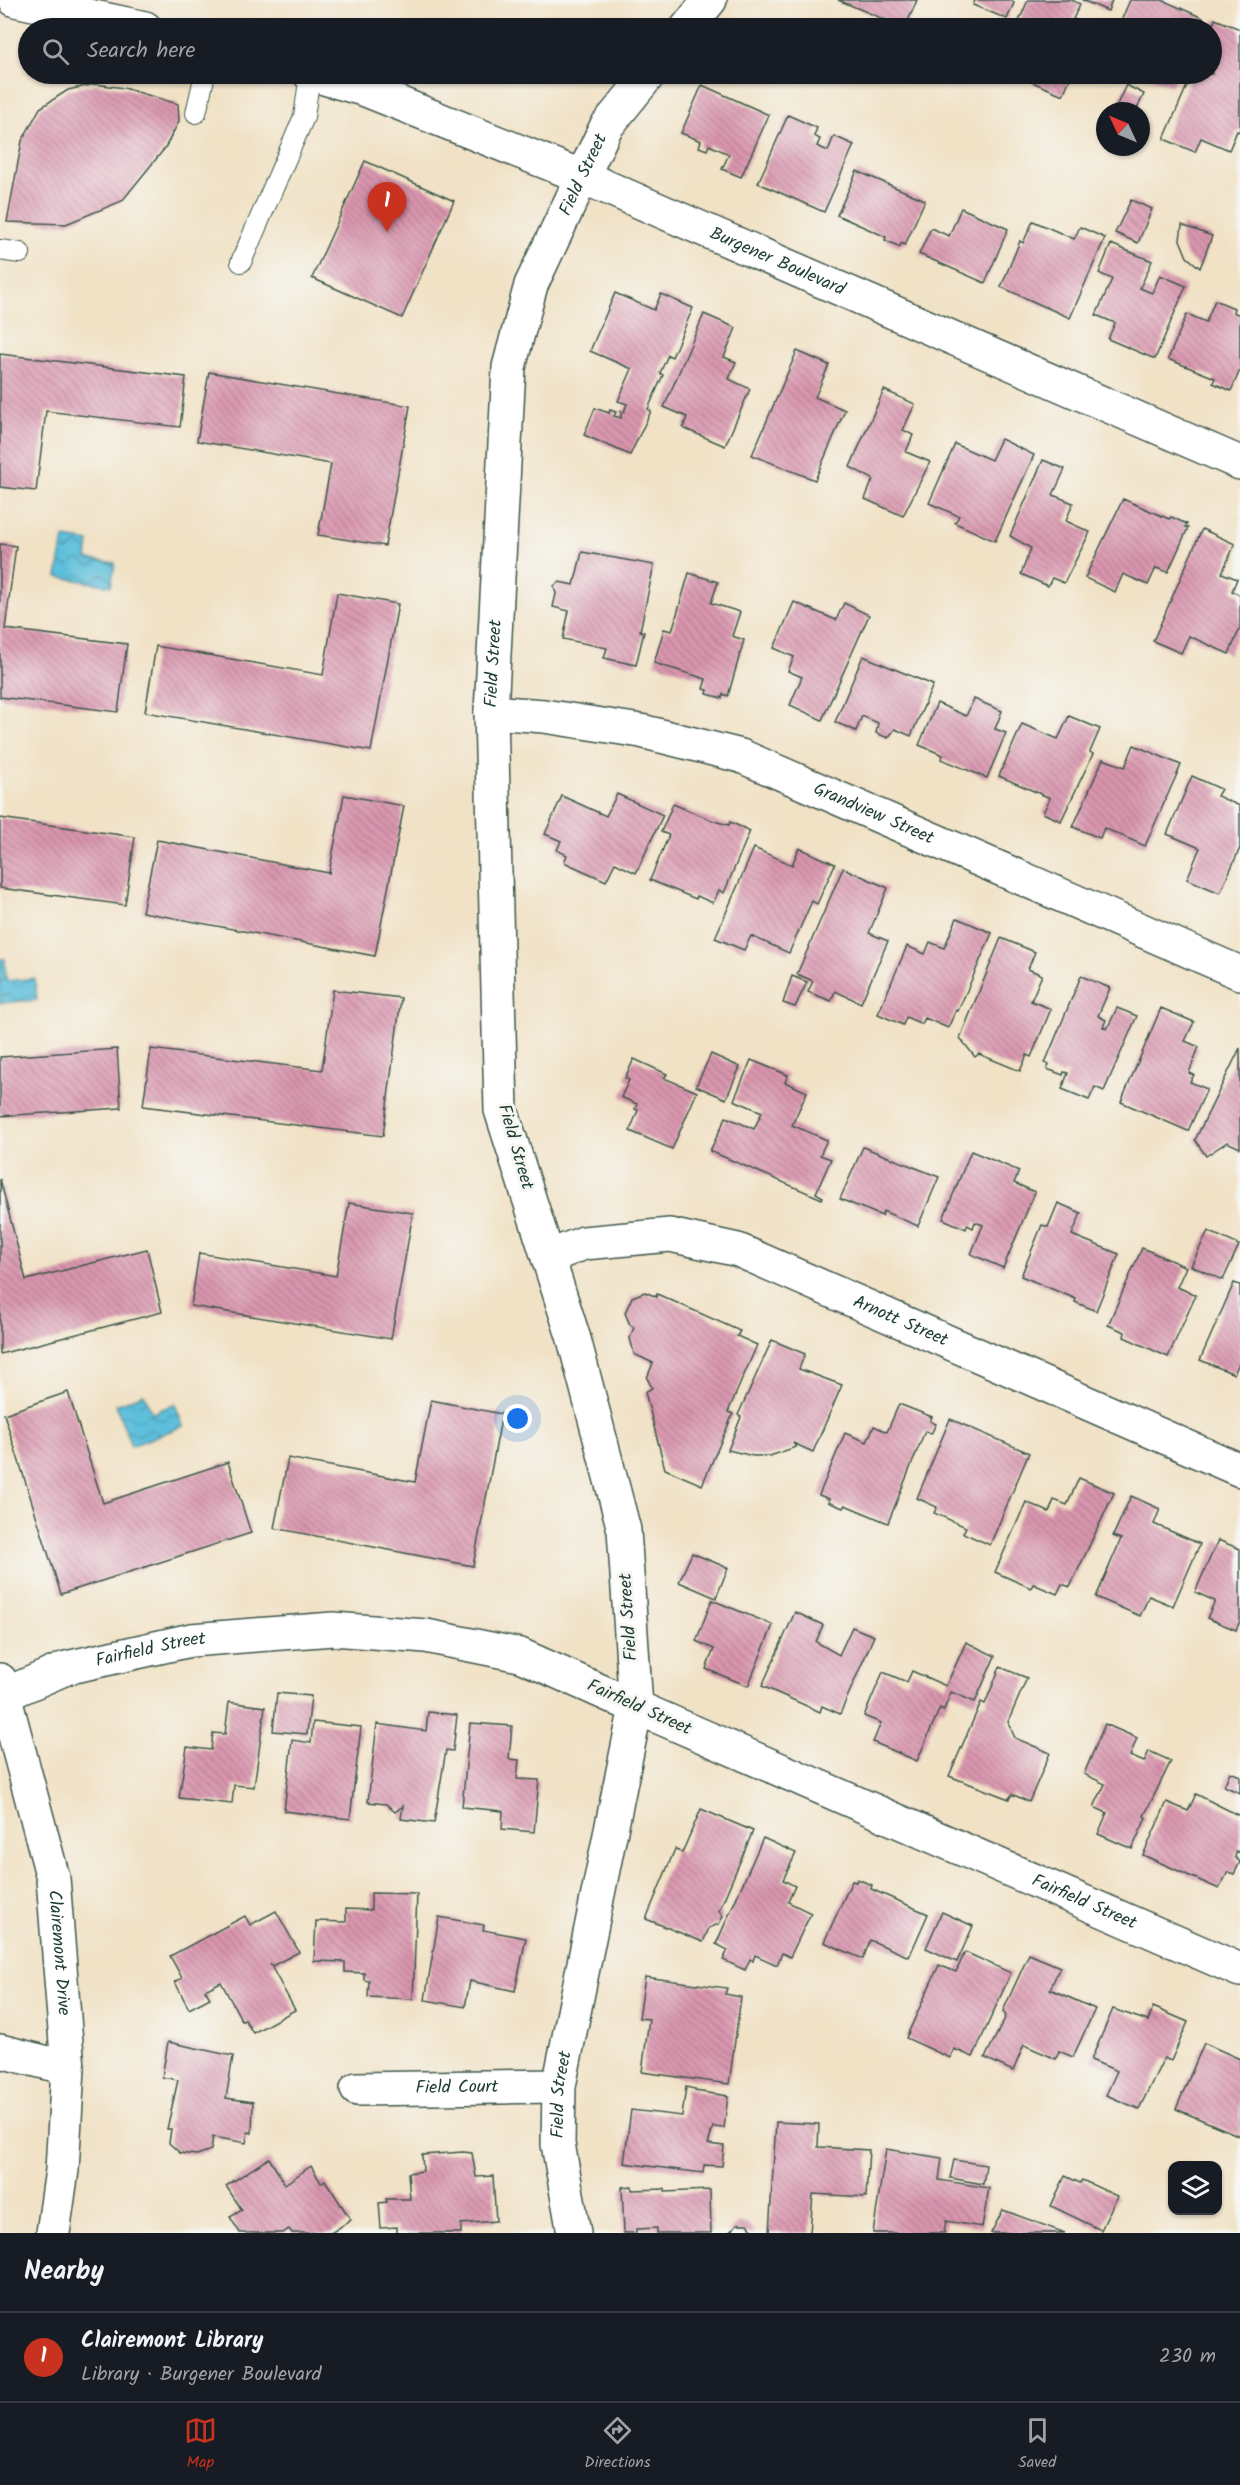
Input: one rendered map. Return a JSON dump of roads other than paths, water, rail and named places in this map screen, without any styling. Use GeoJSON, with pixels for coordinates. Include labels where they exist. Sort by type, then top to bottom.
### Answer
{"type":"FeatureCollection","features":[{"type":"Feature","properties":{"kind":"street"},"geometry":{"type":"LineString","coordinates":[[15,0],[99,18]]}},
{"type":"Feature","properties":{"kind":"street"},"geometry":{"type":"LineString","coordinates":[[696,18],[711,0]]}},
{"type":"Feature","properties":{"kind":"street","name":"Burgener Boulevard"},"geometry":{"type":"LineString","coordinates":[[345,84],[366,90],[583,177],[1240,463]]}},
{"type":"Feature","properties":{"kind":"street","name":"Field Street"},"geometry":{"type":"LineString","coordinates":[[574,2233],[558,2144],[559,2086],[636,1707],[624,1530],[574,1339],[501,1110],[491,712],[509,367],[531,285],[606,127],[641,84]]}},
{"type":"Feature","properties":{"kind":"street","name":"Grandview Street"},"geometry":{"type":"LineString","coordinates":[[491,712],[544,716],[641,731],[741,756],[1240,973]]}},
{"type":"Feature","properties":{"kind":"street","name":"Arnott Street"},"geometry":{"type":"LineString","coordinates":[[548,1257],[584,1243],[670,1235],[738,1250],[1240,1470]]}},
{"type":"Feature","properties":{"kind":"street","name":"Fairfield Street"},"geometry":{"type":"LineString","coordinates":[[2,1689],[66,1668],[191,1640],[333,1629],[426,1636],[520,1655],[1240,1970]]}},
{"type":"Feature","properties":{"kind":"street","name":"Clairemont Drive"},"geometry":{"type":"LineString","coordinates":[[2,1689],[53,1878],[68,2068],[62,2170],[53,2233]]}},
{"type":"Feature","properties":{"kind":"street"},"geometry":{"type":"LineString","coordinates":[[0,2051],[68,2068]]}},
{"type":"Feature","properties":{"kind":"street","name":"Field Court"},"geometry":{"type":"LineString","coordinates":[[357,2089],[559,2086]]}},
{"type":"Feature","properties":{"kind":"lane"},"geometry":{"type":"LineString","coordinates":[[196,113],[203,84]]}},
{"type":"Feature","properties":{"kind":"lane"},"geometry":{"type":"LineString","coordinates":[[241,262],[304,117],[309,84]]}},
{"type":"Feature","properties":{"kind":"lane"},"geometry":{"type":"LineString","coordinates":[[0,250],[20,253]]}},
{"type":"Feature","properties":{"kind":"water"},"geometry":{"type":"Polygon","coordinates":[[[64,538],[89,542],[87,559],[115,563],[111,586],[57,577],[64,538]]]}},
{"type":"Feature","properties":{"kind":"water"},"geometry":{"type":"Polygon","coordinates":[[[0,959],[5,959],[6,981],[35,978],[37,1000],[0,1003],[0,959]]]}},
{"type":"Feature","properties":{"kind":"water"},"geometry":{"type":"Polygon","coordinates":[[[144,1394],[152,1413],[175,1404],[183,1426],[131,1446],[116,1405],[144,1394]]]}},
{"type":"Feature","properties":{"kind":"place","name":"Clairemont Library"},"geometry":{"type":"Point","coordinates":[387,232]}}]}
